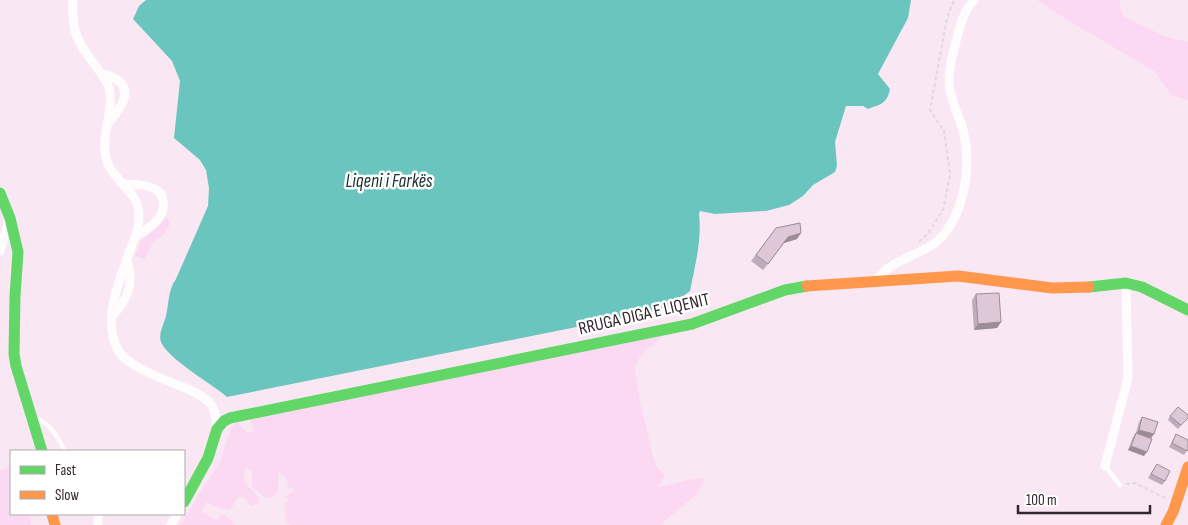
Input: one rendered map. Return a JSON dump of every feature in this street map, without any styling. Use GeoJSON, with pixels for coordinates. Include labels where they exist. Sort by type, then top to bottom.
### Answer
{"type":"FeatureCollection","features":[{"type":"Feature","properties":{"kind":"street"},"geometry":{"type":"LineString","coordinates":[[73,0],[73,20],[77,39],[109,87],[110,107],[104,140],[105,154],[110,167],[137,204],[139,213],[136,236],[127,260],[131,277],[130,285],[120,308],[112,316],[113,337],[123,357],[138,367],[204,397],[212,406],[214,412],[216,434]]}},
{"type":"Feature","properties":{"kind":"street"},"geometry":{"type":"LineString","coordinates":[[878,280],[880,275],[897,263],[934,243],[942,236],[959,208],[965,184],[966,147],[948,80],[959,27],[964,14],[974,0]]}},
{"type":"Feature","properties":{"kind":"street"},"geometry":{"type":"LineString","coordinates":[[101,73],[115,78],[121,85],[125,99],[106,124]]}},
{"type":"Feature","properties":{"kind":"street"},"geometry":{"type":"LineString","coordinates":[[123,184],[150,187],[157,190],[162,196],[163,211],[150,227],[136,236]]}},
{"type":"Feature","properties":{"kind":"street"},"geometry":{"type":"LineString","coordinates":[[0,193],[10,218],[18,252],[14,354],[42,450]]}},
{"type":"Feature","properties":{"kind":"street"},"geometry":{"type":"LineString","coordinates":[[0,251],[10,218]]}},
{"type":"Feature","properties":{"kind":"street","name":"RRUGA DIGA E LIQENIT"},"geometry":{"type":"LineString","coordinates":[[185,500],[208,458],[220,424],[230,418],[692,324],[801,286],[958,276],[1052,288],[1081,288],[1126,283],[1142,287],[1188,310]]}},
{"type":"Feature","properties":{"kind":"street"},"geometry":{"type":"LineString","coordinates":[[1105,466],[1128,378],[1126,283]]}},
{"type":"Feature","properties":{"kind":"street"},"geometry":{"type":"LineString","coordinates":[[1166,525],[1176,504],[1188,467]]}},
{"type":"Feature","properties":{"kind":"lane"},"geometry":{"type":"LineString","coordinates":[[32,417],[42,420],[49,426],[64,450]]}},
{"type":"Feature","properties":{"kind":"lane"},"geometry":{"type":"LineString","coordinates":[[1105,466],[1120,485]]}},
{"type":"Feature","properties":{"kind":"path"},"geometry":{"type":"LineString","coordinates":[[918,242],[928,232],[943,210],[950,175],[944,131],[930,110],[947,18],[954,0]]}},
{"type":"Feature","properties":{"kind":"path"},"geometry":{"type":"LineString","coordinates":[[1120,485],[1135,483],[1176,504]]}},
{"type":"Feature","properties":{"kind":"shaded area"},"geometry":{"type":"Polygon","coordinates":[[[1037,0],[1119,0],[1123,16],[1164,36],[1188,42],[1188,100],[1171,95],[1154,71],[1037,0]]]}},
{"type":"Feature","properties":{"kind":"shaded area"},"geometry":{"type":"Polygon","coordinates":[[[166,218],[171,222],[165,234],[153,242],[145,259],[135,256],[141,241],[166,218]]]}},
{"type":"Feature","properties":{"kind":"shaded area"},"geometry":{"type":"Polygon","coordinates":[[[670,331],[645,351],[639,358],[635,369],[640,401],[655,464],[665,476],[658,487],[700,478],[705,479],[698,493],[660,525],[290,525],[286,521],[285,503],[288,501],[286,496],[295,490],[288,488],[285,476],[278,473],[278,491],[273,497],[266,498],[252,487],[252,470],[246,468],[244,472],[245,480],[258,496],[259,503],[252,506],[243,497],[239,497],[230,510],[206,502],[202,512],[218,521],[220,515],[225,515],[236,525],[181,525],[219,464],[231,430],[234,424],[238,422],[247,433],[252,432],[255,430],[249,420],[670,331]]]}},
{"type":"Feature","properties":{"kind":"shaded area"},"geometry":{"type":"Polygon","coordinates":[[[10,466],[10,515],[31,515],[31,525],[0,525],[0,471],[10,466]]]}},
{"type":"Feature","properties":{"kind":"water","name":"Liqeni i Farkës"},"geometry":{"type":"Polygon","coordinates":[[[146,0],[911,0],[908,18],[878,74],[890,89],[887,98],[883,103],[868,109],[863,106],[846,106],[835,142],[837,166],[835,172],[813,185],[803,196],[789,205],[766,211],[715,214],[700,211],[699,243],[690,291],[666,309],[227,397],[172,356],[165,349],[160,339],[171,288],[208,206],[209,188],[206,170],[200,160],[174,138],[180,81],[172,61],[133,19],[139,6],[146,0]]]}},
{"type":"Feature","properties":{"kind":"building"},"geometry":{"type":"Polygon","coordinates":[[[800,223],[801,233],[788,237],[768,264],[756,255],[776,228],[800,223]]]}},
{"type":"Feature","properties":{"kind":"building"},"geometry":{"type":"Polygon","coordinates":[[[999,293],[1001,322],[978,324],[976,294],[999,293]]]}},
{"type":"Feature","properties":{"kind":"building"},"geometry":{"type":"Polygon","coordinates":[[[1178,407],[1188,415],[1188,418],[1181,425],[1170,416],[1178,407]]]}},
{"type":"Feature","properties":{"kind":"building"},"geometry":{"type":"Polygon","coordinates":[[[1142,417],[1158,422],[1154,434],[1139,430],[1142,417]]]}},
{"type":"Feature","properties":{"kind":"building"},"geometry":{"type":"Polygon","coordinates":[[[1136,433],[1152,439],[1147,452],[1131,446],[1136,433]]]}},
{"type":"Feature","properties":{"kind":"building"},"geometry":{"type":"Polygon","coordinates":[[[1176,434],[1188,440],[1187,451],[1172,443],[1176,434]]]}},
{"type":"Feature","properties":{"kind":"building"},"geometry":{"type":"Polygon","coordinates":[[[1157,464],[1170,471],[1165,481],[1151,474],[1157,464]]]}},
{"type":"Feature","properties":{"kind":"traffic: fast"},"geometry":{"type":"LineString","coordinates":[[0,193],[10,218],[18,252],[14,354],[42,450]]}},
{"type":"Feature","properties":{"kind":"traffic: fast"},"geometry":{"type":"LineString","coordinates":[[1089,287],[1126,283],[1142,287],[1188,310]]}},
{"type":"Feature","properties":{"kind":"traffic: fast"},"geometry":{"type":"LineString","coordinates":[[185,500],[208,458],[217,429],[224,421],[230,418],[692,324],[785,290],[807,286]]}},
{"type":"Feature","properties":{"kind":"traffic: slow"},"geometry":{"type":"LineString","coordinates":[[807,286],[958,276],[1052,288],[1089,287]]}},
{"type":"Feature","properties":{"kind":"traffic: slow"},"geometry":{"type":"LineString","coordinates":[[1166,525],[1173,512],[1188,467]]}},
{"type":"Feature","properties":{"kind":"traffic: slow"},"geometry":{"type":"LineString","coordinates":[[52,515],[55,525]]}}]}
